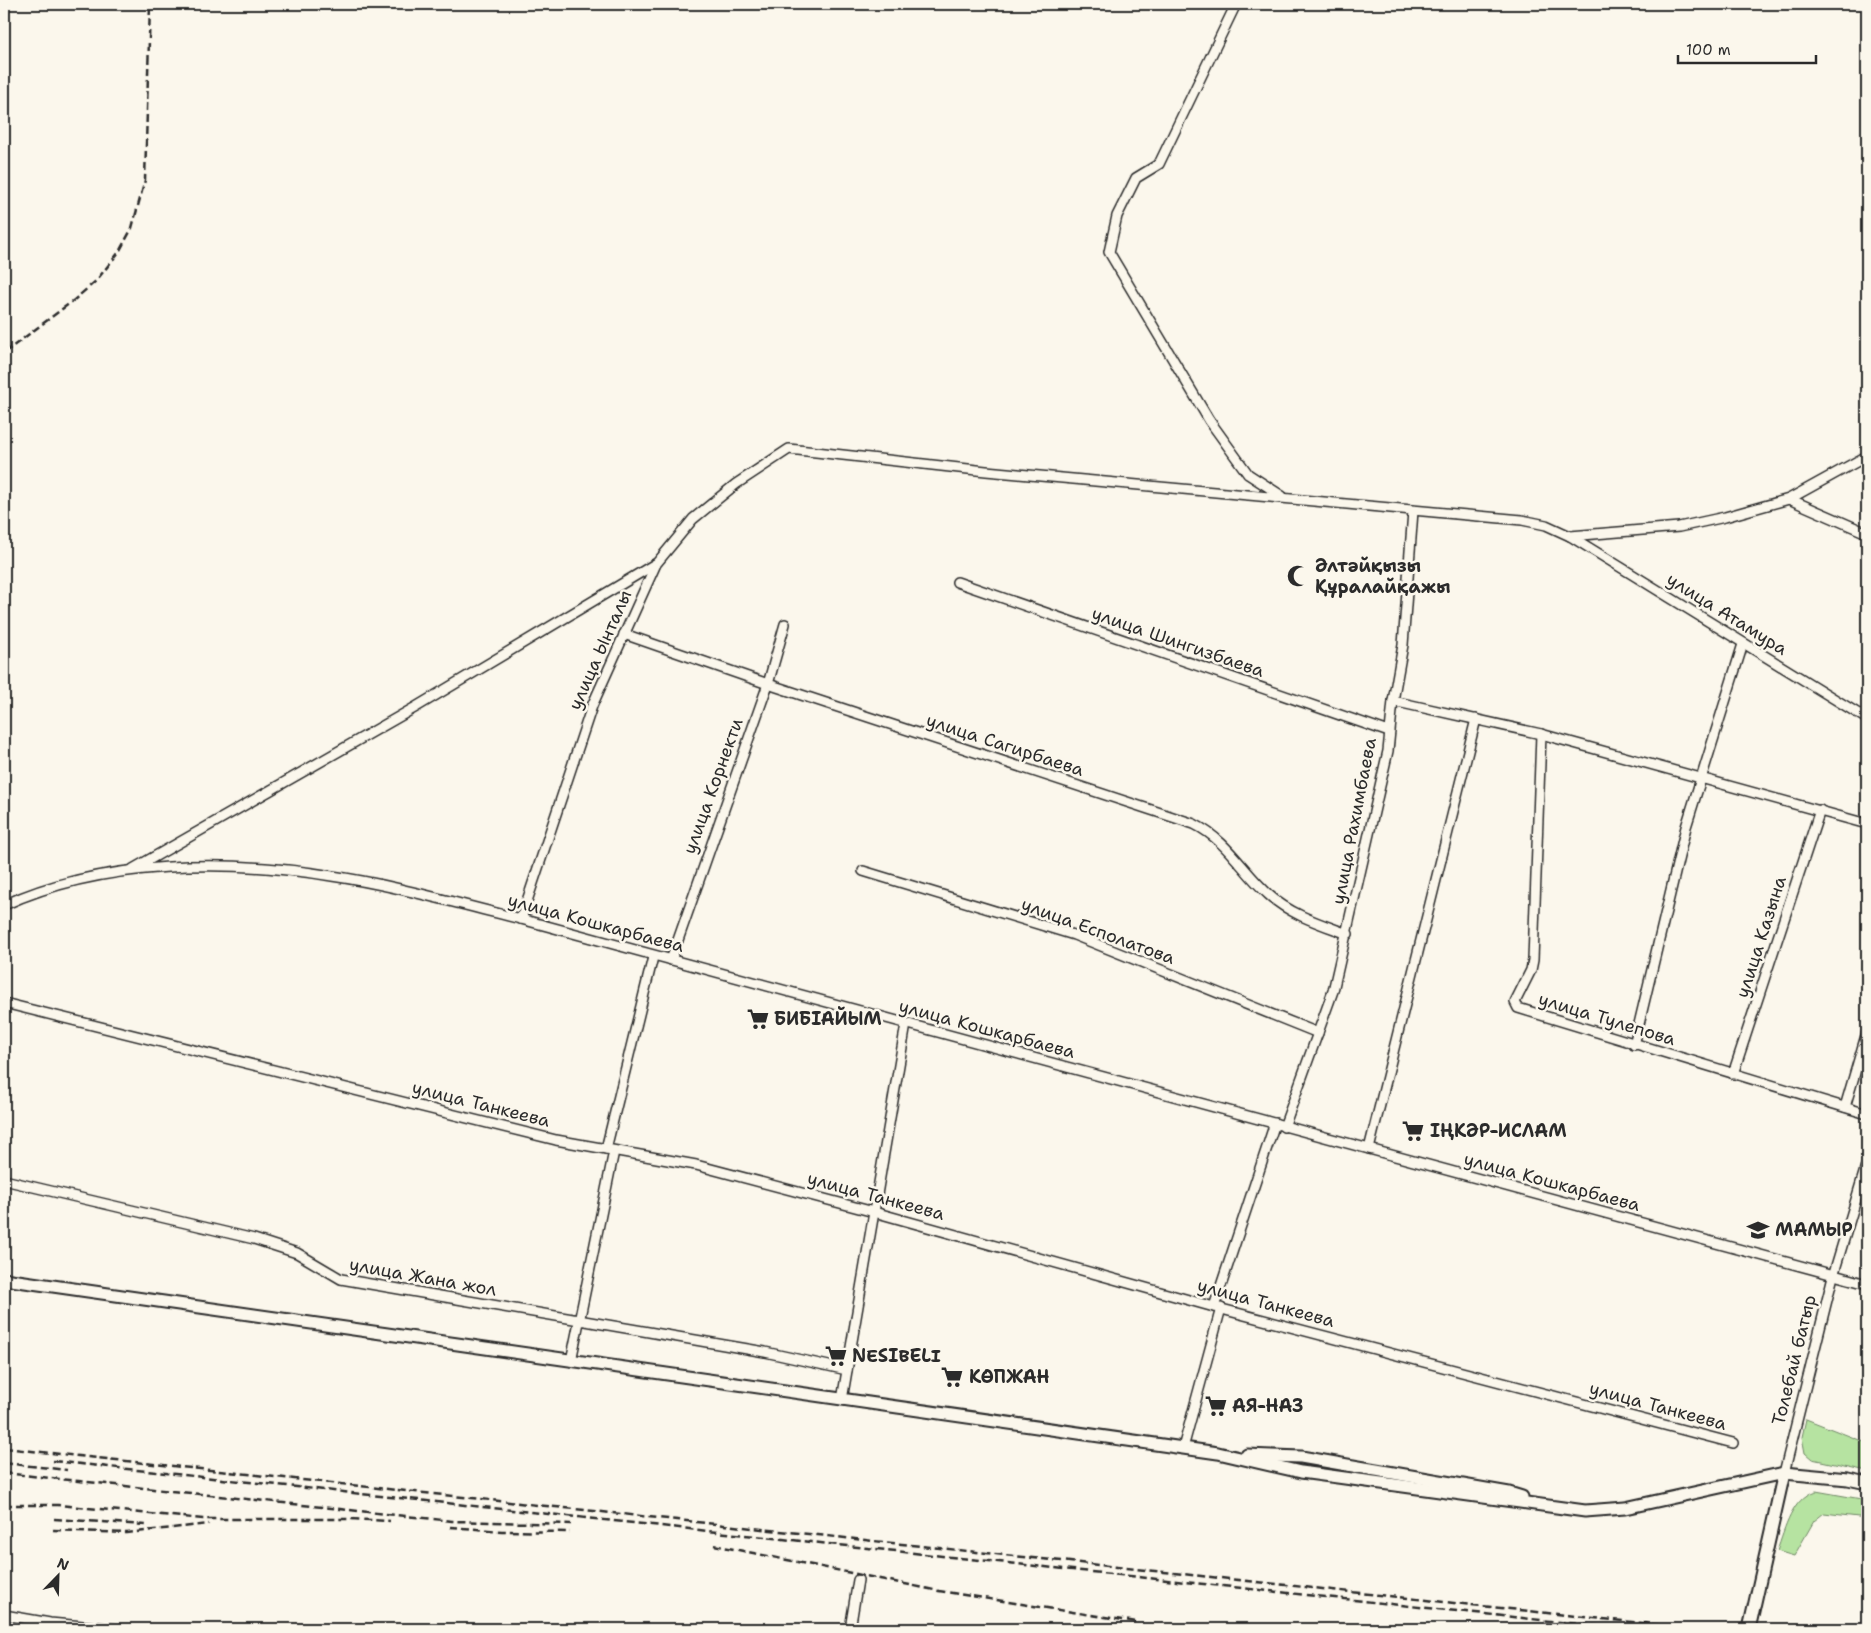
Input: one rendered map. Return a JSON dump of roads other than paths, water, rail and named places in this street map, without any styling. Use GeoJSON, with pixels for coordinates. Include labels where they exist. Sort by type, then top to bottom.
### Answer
{"type":"FeatureCollection","features":[{"type":"Feature","properties":{"kind":"main road"},"geometry":{"type":"LineString","coordinates":[[4,1279],[1183,1448],[1301,1472],[1585,1511],[1626,1508],[1784,1473],[1848,1479],[1867,1483]]}},
{"type":"Feature","properties":{"kind":"main road"},"geometry":{"type":"LineString","coordinates":[[1218,1454],[1302,1457],[1509,1493],[1547,1506]]}},
{"type":"Feature","properties":{"kind":"main road"},"geometry":{"type":"LineString","coordinates":[[1301,1472],[1296,1466],[1297,1461],[1302,1457]]}},
{"type":"Feature","properties":{"kind":"main road","name":"Толебай батыр"},"geometry":{"type":"LineString","coordinates":[[1749,1629],[1784,1473]]}},
{"type":"Feature","properties":{"kind":"street"},"geometry":{"type":"LineString","coordinates":[[1236,4],[1159,164],[1136,178],[1117,216],[1109,252],[1210,420],[1248,474],[1285,498]]}},
{"type":"Feature","properties":{"kind":"street","name":"улица Атамура"},"geometry":{"type":"LineString","coordinates":[[789,449],[986,471],[1522,520],[1546,525],[1570,536],[1867,719]]}},
{"type":"Feature","properties":{"kind":"street","name":"улица Ынталы"},"geometry":{"type":"LineString","coordinates":[[520,919],[592,706],[656,564],[693,519],[736,484],[789,449]]}},
{"type":"Feature","properties":{"kind":"street"},"geometry":{"type":"LineString","coordinates":[[1570,536],[1679,527],[1725,517],[1789,499],[1867,456]]}},
{"type":"Feature","properties":{"kind":"street"},"geometry":{"type":"LineString","coordinates":[[1789,499],[1867,533]]}},
{"type":"Feature","properties":{"kind":"street","name":"улица Рахимбаева"},"geometry":{"type":"LineString","coordinates":[[1284,1127],[1333,991],[1348,934],[1388,751],[1392,701],[1403,645],[1413,511]]}},
{"type":"Feature","properties":{"kind":"street"},"geometry":{"type":"LineString","coordinates":[[131,871],[416,707],[656,564]]}},
{"type":"Feature","properties":{"kind":"street","name":"улица Шингизбаева"},"geometry":{"type":"LineString","coordinates":[[957,582],[1389,732]]}},
{"type":"Feature","properties":{"kind":"street","name":"улица Корнекти"},"geometry":{"type":"LineString","coordinates":[[670,960],[768,684],[786,624]]}},
{"type":"Feature","properties":{"kind":"street","name":"улица Сагирбаева"},"geometry":{"type":"LineString","coordinates":[[624,634],[768,684],[1194,824],[1212,833],[1269,895],[1309,919],[1348,934]]}},
{"type":"Feature","properties":{"kind":"street"},"geometry":{"type":"LineString","coordinates":[[1634,1045],[1686,827],[1743,644]]}},
{"type":"Feature","properties":{"kind":"street"},"geometry":{"type":"LineString","coordinates":[[1392,701],[1540,734],[1867,824]]}},
{"type":"Feature","properties":{"kind":"street"},"geometry":{"type":"LineString","coordinates":[[1368,1149],[1476,719]]}},
{"type":"Feature","properties":{"kind":"street","name":"улица Тулепова"},"geometry":{"type":"LineString","coordinates":[[1540,734],[1532,960],[1531,970],[1515,1002],[1518,1008],[1528,1013],[1867,1114]]}},
{"type":"Feature","properties":{"kind":"street","name":"улица Казына"},"geometry":{"type":"LineString","coordinates":[[1733,1074],[1820,810]]}},
{"type":"Feature","properties":{"kind":"street","name":"улица Кошкарбаева"},"geometry":{"type":"LineString","coordinates":[[4,905],[36,891],[131,871],[186,867],[236,868],[333,876],[520,919],[653,957],[670,960],[1867,1284]]}},
{"type":"Feature","properties":{"kind":"street","name":"улица Есполатова"},"geometry":{"type":"LineString","coordinates":[[863,871],[1074,935],[1318,1033]]}},
{"type":"Feature","properties":{"kind":"street"},"geometry":{"type":"LineString","coordinates":[[571,1361],[580,1321],[610,1150],[653,957]]}},
{"type":"Feature","properties":{"kind":"street","name":"улица Танкеева"},"geometry":{"type":"LineString","coordinates":[[4,1003],[544,1137],[696,1165],[1218,1307],[1734,1443]]}},
{"type":"Feature","properties":{"kind":"street"},"geometry":{"type":"LineString","coordinates":[[842,1400],[906,1024]]}},
{"type":"Feature","properties":{"kind":"street"},"geometry":{"type":"LineString","coordinates":[[1845,1107],[1867,1032]]}},
{"type":"Feature","properties":{"kind":"street"},"geometry":{"type":"LineString","coordinates":[[1183,1448],[1218,1307],[1275,1123]]}},
{"type":"Feature","properties":{"kind":"street","name":"Толебай батыр"},"geometry":{"type":"LineString","coordinates":[[1784,1473],[1833,1276],[1867,1163]]}},
{"type":"Feature","properties":{"kind":"street","name":"улица Жана жол"},"geometry":{"type":"LineString","coordinates":[[4,1180],[254,1239],[297,1253],[340,1279],[765,1352],[847,1370]]}},
{"type":"Feature","properties":{"kind":"street"},"geometry":{"type":"LineString","coordinates":[[850,1629],[858,1580]]}},
{"type":"Feature","properties":{"kind":"street"},"geometry":{"type":"LineString","coordinates":[[4,1615],[49,1626],[116,1629]]}},
{"type":"Feature","properties":{"kind":"railway"},"geometry":{"type":"LineString","coordinates":[[4,353],[96,281],[119,252],[132,228],[145,180],[150,4]]}},
{"type":"Feature","properties":{"kind":"railway"},"geometry":{"type":"LineString","coordinates":[[4,1448],[1697,1629]]}},
{"type":"Feature","properties":{"kind":"railway"},"geometry":{"type":"LineString","coordinates":[[53,1461],[1625,1629]]}},
{"type":"Feature","properties":{"kind":"railway"},"geometry":{"type":"LineString","coordinates":[[4,1463],[67,1470]]}},
{"type":"Feature","properties":{"kind":"railway"},"geometry":{"type":"LineString","coordinates":[[4,1473],[452,1521],[571,1524]]}},
{"type":"Feature","properties":{"kind":"railway"},"geometry":{"type":"LineString","coordinates":[[4,1505],[58,1505],[203,1519],[349,1519],[390,1521]]}},
{"type":"Feature","properties":{"kind":"railway"},"geometry":{"type":"LineString","coordinates":[[54,1519],[147,1525]]}},
{"type":"Feature","properties":{"kind":"railway"},"geometry":{"type":"LineString","coordinates":[[53,1530],[127,1533],[209,1524]]}},
{"type":"Feature","properties":{"kind":"railway"},"geometry":{"type":"LineString","coordinates":[[450,1527],[502,1531],[570,1532]]}},
{"type":"Feature","properties":{"kind":"railway"},"geometry":{"type":"LineString","coordinates":[[714,1545],[939,1591],[1136,1622]]}},
{"type":"Feature","properties":{"kind":"place","name":"Әлтәйқызы Құралайқажы"},"geometry":{"type":"Point","coordinates":[1298,576]}},
{"type":"Feature","properties":{"kind":"place","name":"БИБІАЙЫМ"},"geometry":{"type":"Point","coordinates":[758,1019]}},
{"type":"Feature","properties":{"kind":"place","name":"ІҢКӘР-ИСЛАМ"},"geometry":{"type":"Point","coordinates":[1413,1131]}},
{"type":"Feature","properties":{"kind":"place","name":"МАМЫР"},"geometry":{"type":"Point","coordinates":[1758,1230]}},
{"type":"Feature","properties":{"kind":"place","name":"NESIBELI"},"geometry":{"type":"Point","coordinates":[836,1356]}},
{"type":"Feature","properties":{"kind":"place","name":"КӨПЖАН"},"geometry":{"type":"Point","coordinates":[952,1377]}},
{"type":"Feature","properties":{"kind":"place","name":"АЯ-НАЗ"},"geometry":{"type":"Point","coordinates":[1216,1406]}}]}
